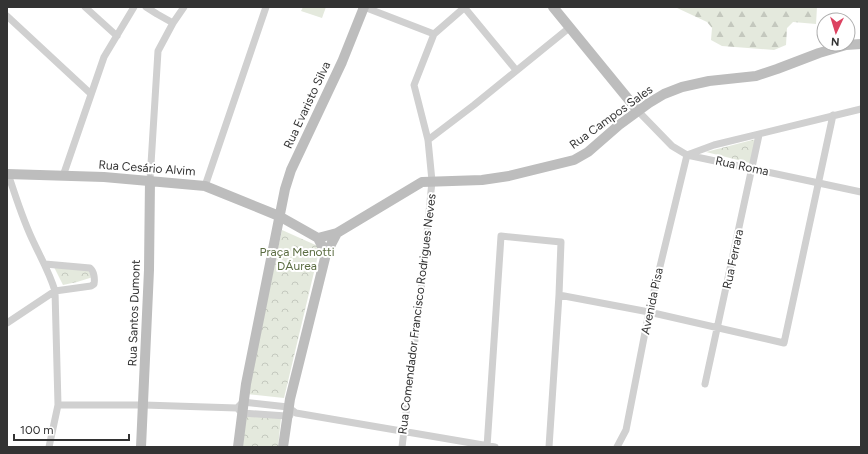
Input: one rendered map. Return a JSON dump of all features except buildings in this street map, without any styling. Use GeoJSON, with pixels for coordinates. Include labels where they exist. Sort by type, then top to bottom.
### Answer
{"type":"FeatureCollection","features":[{"type":"Feature","properties":{"kind":"street"},"geometry":{"type":"LineString","coordinates":[[85,7],[117,36]]}},
{"type":"Feature","properties":{"kind":"street"},"geometry":{"type":"LineString","coordinates":[[63,176],[104,57],[134,7]]}},
{"type":"Feature","properties":{"kind":"street"},"geometry":{"type":"LineString","coordinates":[[146,7],[156,14],[173,22]]}},
{"type":"Feature","properties":{"kind":"street"},"geometry":{"type":"LineString","coordinates":[[150,180],[158,51],[173,22],[184,7]]}},
{"type":"Feature","properties":{"kind":"street"},"geometry":{"type":"LineString","coordinates":[[205,186],[266,7]]}},
{"type":"Feature","properties":{"kind":"street"},"geometry":{"type":"LineString","coordinates":[[364,7],[434,34],[464,7],[516,70]]}},
{"type":"Feature","properties":{"kind":"street","name":"Rua Evaristo Silva"},"geometry":{"type":"LineString","coordinates":[[238,447],[241,408],[285,189],[291,170],[342,62],[364,7]]}},
{"type":"Feature","properties":{"kind":"street"},"geometry":{"type":"LineString","coordinates":[[552,7],[638,111]]}},
{"type":"Feature","properties":{"kind":"street"},"geometry":{"type":"LineString","coordinates":[[7,16],[91,94]]}},
{"type":"Feature","properties":{"kind":"street"},"geometry":{"type":"LineString","coordinates":[[428,140],[569,28]]}},
{"type":"Feature","properties":{"kind":"street","name":"Rua Comendador Francisco Rodrigues Neves"},"geometry":{"type":"LineString","coordinates":[[402,447],[424,265],[432,181],[428,140],[414,85],[434,34]]}},
{"type":"Feature","properties":{"kind":"street","name":"Rua Campos Sales"},"geometry":{"type":"LineString","coordinates":[[318,238],[337,233],[422,182],[482,180],[509,176],[574,160],[588,152],[619,125],[638,111],[664,94],[682,87],[709,81],[756,76],[819,53],[846,45],[861,44]]}},
{"type":"Feature","properties":{"kind":"street"},"geometry":{"type":"LineString","coordinates":[[687,155],[714,145],[861,109]]}},
{"type":"Feature","properties":{"kind":"street","name":"Rua Roma"},"geometry":{"type":"LineString","coordinates":[[638,111],[672,146],[687,155],[861,192]]}},
{"type":"Feature","properties":{"kind":"street"},"geometry":{"type":"LineString","coordinates":[[559,295],[650,312],[784,343],[833,116]]}},
{"type":"Feature","properties":{"kind":"street","name":"Rua Ferrara"},"geometry":{"type":"LineString","coordinates":[[705,384],[759,135]]}},
{"type":"Feature","properties":{"kind":"street","name":"Avenida Pisa"},"geometry":{"type":"LineString","coordinates":[[617,447],[626,430],[650,312],[687,155]]}},
{"type":"Feature","properties":{"kind":"street"},"geometry":{"type":"LineString","coordinates":[[8,174],[34,244],[45,264],[55,291],[58,405],[49,447]]}},
{"type":"Feature","properties":{"kind":"street","name":"Rua Cesário Alvim"},"geometry":{"type":"LineString","coordinates":[[8,174],[150,180],[205,186],[280,216],[318,238]]}},
{"type":"Feature","properties":{"kind":"street","name":"Rua Santos Dumont"},"geometry":{"type":"LineString","coordinates":[[141,447],[149,270],[150,180]]}},
{"type":"Feature","properties":{"kind":"street"},"geometry":{"type":"LineString","coordinates":[[283,447],[326,254],[337,233]]}},
{"type":"Feature","properties":{"kind":"street"},"geometry":{"type":"LineString","coordinates":[[487,446],[501,236],[561,242],[549,447]]}},
{"type":"Feature","properties":{"kind":"street"},"geometry":{"type":"LineString","coordinates":[[318,238],[326,254]]}},
{"type":"Feature","properties":{"kind":"street"},"geometry":{"type":"LineString","coordinates":[[7,323],[55,291],[91,286],[94,284],[95,280],[92,270],[87,267],[45,264]]}},
{"type":"Feature","properties":{"kind":"street"},"geometry":{"type":"LineString","coordinates":[[58,405],[144,405],[241,408],[290,412],[495,447]]}},
{"type":"Feature","properties":{"kind":"street"},"geometry":{"type":"LineString","coordinates":[[241,408],[290,412]]}},
{"type":"Feature","properties":{"kind":"green space"},"geometry":{"type":"Polygon","coordinates":[[[303,7],[326,7],[322,18],[301,11],[303,7]]]}},
{"type":"Feature","properties":{"kind":"green space"},"geometry":{"type":"Polygon","coordinates":[[[675,7],[817,7],[816,24],[793,22],[787,28],[786,45],[774,50],[722,46],[711,40],[712,28],[707,22],[675,7]]]}},
{"type":"Feature","properties":{"kind":"green space"},"geometry":{"type":"Polygon","coordinates":[[[756,139],[750,163],[706,152],[756,139]]]}},
{"type":"Feature","properties":{"kind":"green space","name":"Praça Menotti DÁurea"},"geometry":{"type":"Polygon","coordinates":[[[282,230],[320,247],[284,398],[247,394],[282,230]]]}},
{"type":"Feature","properties":{"kind":"green space"},"geometry":{"type":"Polygon","coordinates":[[[53,265],[86,268],[93,277],[63,285],[53,265]]]}},
{"type":"Feature","properties":{"kind":"green space"},"geometry":{"type":"Polygon","coordinates":[[[245,415],[281,418],[278,447],[242,447],[245,415]]]}}]}
